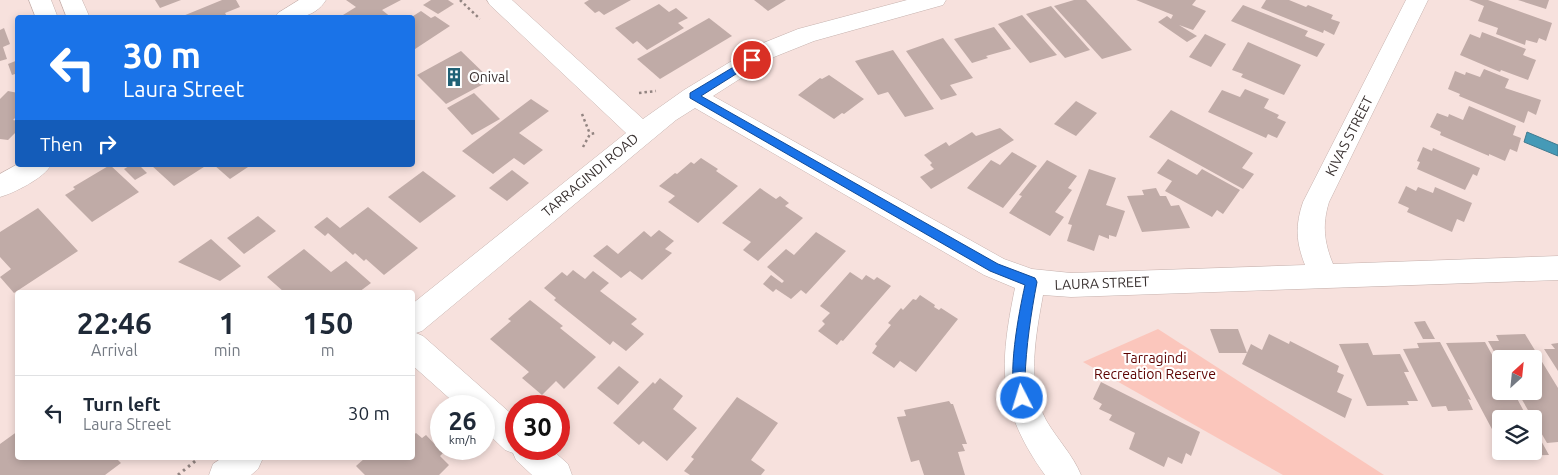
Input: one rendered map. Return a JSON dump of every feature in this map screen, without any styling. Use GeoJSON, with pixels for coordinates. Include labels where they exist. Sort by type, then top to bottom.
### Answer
{"type":"FeatureCollection","features":[{"type":"Feature","properties":{"kind":"street"},"geometry":{"type":"LineString","coordinates":[[40,0],[46,15]]}},
{"type":"Feature","properties":{"kind":"street"},"geometry":{"type":"LineString","coordinates":[[71,0],[78,15]]}},
{"type":"Feature","properties":{"kind":"street"},"geometry":{"type":"LineString","coordinates":[[291,15],[316,0]]}},
{"type":"Feature","properties":{"kind":"street","name":"TARRAGINDI ROAD"},"geometry":{"type":"LineString","coordinates":[[415,320],[642,133],[498,0]]}},
{"type":"Feature","properties":{"kind":"street"},"geometry":{"type":"LineString","coordinates":[[642,133],[693,96],[766,51],[786,42],[935,0]]}},
{"type":"Feature","properties":{"kind":"street","name":"KIVAS STREET"},"geometry":{"type":"LineString","coordinates":[[1324,276],[1310,243],[1308,230],[1310,217],[1417,0]]}},
{"type":"Feature","properties":{"kind":"street","name":"LAURA STREET"},"geometry":{"type":"LineString","coordinates":[[693,96],[994,267],[1031,282],[1046,285],[1558,268]]}},
{"type":"Feature","properties":{"kind":"street"},"geometry":{"type":"LineString","coordinates":[[0,187],[35,167]]}},
{"type":"Feature","properties":{"kind":"street"},"geometry":{"type":"LineString","coordinates":[[1031,282],[1026,308],[1019,381],[1022,398],[1041,444],[1065,475]]}},
{"type":"Feature","properties":{"kind":"street"},"geometry":{"type":"LineString","coordinates":[[415,348],[468,395]]}},
{"type":"Feature","properties":{"kind":"street"},"geometry":{"type":"LineString","coordinates":[[495,420],[505,429]]}},
{"type":"Feature","properties":{"kind":"street"},"geometry":{"type":"LineString","coordinates":[[225,475],[244,460]]}},
{"type":"Feature","properties":{"kind":"street"},"geometry":{"type":"LineString","coordinates":[[539,460],[556,475]]}},
{"type":"Feature","properties":{"kind":"path"},"geometry":{"type":"LineString","coordinates":[[460,0],[482,20]]}},
{"type":"Feature","properties":{"kind":"path"},"geometry":{"type":"LineString","coordinates":[[576,108],[583,115],[590,134]]}},
{"type":"Feature","properties":{"kind":"path"},"geometry":{"type":"LineString","coordinates":[[178,475],[197,460]]}},
{"type":"Feature","properties":{"kind":"green space","name":"Tarragindi Recreation Reserve"},"geometry":{"type":"Polygon","coordinates":[[[1158,329],[1384,475],[1283,475],[1083,362],[1158,329]]]}},
{"type":"Feature","properties":{"kind":"water"},"geometry":{"type":"Polygon","coordinates":[[[1527,132],[1558,145],[1558,156],[1524,142],[1527,132]]]}},
{"type":"Feature","properties":{"kind":"building"},"geometry":{"type":"Polygon","coordinates":[[[155,0],[181,0],[160,8],[155,0]]]}},
{"type":"Feature","properties":{"kind":"building"},"geometry":{"type":"Polygon","coordinates":[[[222,0],[236,0],[240,7],[225,13],[226,15],[185,15],[222,0]]]}},
{"type":"Feature","properties":{"kind":"building"},"geometry":{"type":"Polygon","coordinates":[[[346,0],[401,0],[382,10],[388,15],[343,15],[356,7],[346,0]]]}},
{"type":"Feature","properties":{"kind":"building"},"geometry":{"type":"Polygon","coordinates":[[[431,0],[448,0],[454,4],[438,14],[423,5],[431,0]]]}},
{"type":"Feature","properties":{"kind":"building"},"geometry":{"type":"Polygon","coordinates":[[[589,0],[631,0],[604,15],[599,11],[595,13],[584,3],[589,0]]]}},
{"type":"Feature","properties":{"kind":"building"},"geometry":{"type":"Polygon","coordinates":[[[754,0],[786,0],[768,11],[754,0]]]}},
{"type":"Feature","properties":{"kind":"building"},"geometry":{"type":"Polygon","coordinates":[[[1074,0],[1086,0],[1132,50],[1102,59],[1054,6],[1074,0]]]}},
{"type":"Feature","properties":{"kind":"building"},"geometry":{"type":"Polygon","coordinates":[[[1136,0],[1196,0],[1192,5],[1206,11],[1193,30],[1179,25],[1197,36],[1187,42],[1158,22],[1167,16],[1171,19],[1173,15],[1136,0]]]}},
{"type":"Feature","properties":{"kind":"building"},"geometry":{"type":"Polygon","coordinates":[[[1266,0],[1289,0],[1306,7],[1308,5],[1333,15],[1331,19],[1340,22],[1334,35],[1324,30],[1323,33],[1261,8],[1266,0]]]}},
{"type":"Feature","properties":{"kind":"building"},"geometry":{"type":"Polygon","coordinates":[[[1469,0],[1488,0],[1552,23],[1546,41],[1539,38],[1537,43],[1526,40],[1525,45],[1496,34],[1498,28],[1478,21],[1484,6],[1469,0]]]}},
{"type":"Feature","properties":{"kind":"building"},"geometry":{"type":"Polygon","coordinates":[[[1518,0],[1549,0],[1546,9],[1518,0]]]}},
{"type":"Feature","properties":{"kind":"building"},"geometry":{"type":"Polygon","coordinates":[[[659,4],[669,12],[676,8],[688,18],[678,23],[684,28],[647,50],[637,41],[633,44],[615,28],[659,4]]]}},
{"type":"Feature","properties":{"kind":"building"},"geometry":{"type":"Polygon","coordinates":[[[1243,5],[1308,31],[1305,36],[1325,44],[1317,57],[1231,21],[1243,5]]]}},
{"type":"Feature","properties":{"kind":"building"},"geometry":{"type":"Polygon","coordinates":[[[1051,6],[1090,50],[1065,58],[1026,14],[1051,6]]]}},
{"type":"Feature","properties":{"kind":"building"},"geometry":{"type":"Polygon","coordinates":[[[421,11],[431,18],[435,16],[450,26],[415,49],[415,15],[421,11]]]}},
{"type":"Feature","properties":{"kind":"building"},"geometry":{"type":"Polygon","coordinates":[[[1022,15],[1057,55],[1030,63],[998,24],[1022,15]]]}},
{"type":"Feature","properties":{"kind":"building"},"geometry":{"type":"Polygon","coordinates":[[[709,18],[732,36],[660,79],[637,59],[709,18]]]}},
{"type":"Feature","properties":{"kind":"building"},"geometry":{"type":"Polygon","coordinates":[[[994,27],[1011,49],[986,56],[988,58],[972,63],[954,39],[994,27]]]}},
{"type":"Feature","properties":{"kind":"building"},"geometry":{"type":"Polygon","coordinates":[[[4,28],[10,44],[3,47],[7,59],[0,61],[0,30],[4,28]]]}},
{"type":"Feature","properties":{"kind":"building"},"geometry":{"type":"Polygon","coordinates":[[[1482,32],[1526,49],[1523,55],[1536,60],[1528,80],[1501,70],[1500,72],[1460,55],[1470,34],[1480,38],[1482,32]]]}},
{"type":"Feature","properties":{"kind":"building"},"geometry":{"type":"Polygon","coordinates":[[[1205,34],[1226,44],[1211,67],[1189,57],[1205,34]]]}},
{"type":"Feature","properties":{"kind":"building"},"geometry":{"type":"Polygon","coordinates":[[[943,38],[973,78],[950,85],[957,95],[941,100],[906,51],[943,38]]]}},
{"type":"Feature","properties":{"kind":"building"},"geometry":{"type":"Polygon","coordinates":[[[1248,42],[1301,65],[1284,95],[1241,77],[1243,74],[1232,70],[1248,42]]]}},
{"type":"Feature","properties":{"kind":"building"},"geometry":{"type":"Polygon","coordinates":[[[893,50],[934,109],[905,117],[888,92],[878,95],[855,61],[893,50]]]}},
{"type":"Feature","properties":{"kind":"building","name":"Onival"},"geometry":{"type":"Polygon","coordinates":[[[461,51],[491,80],[446,104],[417,75],[461,51]]]}},
{"type":"Feature","properties":{"kind":"building"},"geometry":{"type":"Polygon","coordinates":[[[15,61],[15,74],[12,75],[8,64],[15,61]]]}},
{"type":"Feature","properties":{"kind":"building"},"geometry":{"type":"Polygon","coordinates":[[[1484,69],[1509,79],[1505,88],[1541,100],[1536,115],[1528,111],[1524,123],[1459,96],[1460,94],[1448,89],[1455,71],[1465,75],[1466,72],[1480,77],[1484,69]]]}},
{"type":"Feature","properties":{"kind":"building"},"geometry":{"type":"Polygon","coordinates":[[[829,75],[864,99],[834,119],[798,95],[820,78],[822,79],[829,75]]]}},
{"type":"Feature","properties":{"kind":"building"},"geometry":{"type":"Polygon","coordinates":[[[1245,89],[1269,99],[1264,108],[1279,115],[1277,118],[1286,122],[1277,138],[1268,134],[1266,138],[1208,112],[1222,90],[1240,97],[1245,89]]]}},
{"type":"Feature","properties":{"kind":"building"},"geometry":{"type":"Polygon","coordinates":[[[8,91],[15,92],[15,118],[13,120],[15,120],[15,133],[8,140],[0,139],[0,99],[8,91]]]}},
{"type":"Feature","properties":{"kind":"building"},"geometry":{"type":"Polygon","coordinates":[[[474,93],[500,119],[472,135],[447,108],[474,93]]]}},
{"type":"Feature","properties":{"kind":"building"},"geometry":{"type":"Polygon","coordinates":[[[531,99],[549,111],[519,133],[543,150],[524,165],[514,158],[493,174],[462,151],[531,99]]]}},
{"type":"Feature","properties":{"kind":"building"},"geometry":{"type":"Polygon","coordinates":[[[1076,101],[1097,113],[1076,136],[1054,124],[1076,101]]]}},
{"type":"Feature","properties":{"kind":"building"},"geometry":{"type":"Polygon","coordinates":[[[1469,106],[1516,126],[1513,135],[1521,138],[1517,152],[1510,149],[1505,161],[1440,135],[1441,132],[1430,127],[1437,113],[1448,117],[1449,114],[1463,120],[1469,106]]]}},
{"type":"Feature","properties":{"kind":"building"},"geometry":{"type":"Polygon","coordinates":[[[1171,110],[1253,153],[1242,168],[1254,174],[1243,189],[1149,137],[1171,110]]]}},
{"type":"Feature","properties":{"kind":"building"},"geometry":{"type":"Polygon","coordinates":[[[1000,128],[1014,140],[931,189],[920,177],[934,169],[930,165],[932,163],[924,155],[946,142],[949,146],[972,132],[976,136],[1000,128]]]}},
{"type":"Feature","properties":{"kind":"building"},"geometry":{"type":"Polygon","coordinates":[[[1423,147],[1432,151],[1433,148],[1480,168],[1477,176],[1473,174],[1465,190],[1417,169],[1420,162],[1417,161],[1423,147]]]}},
{"type":"Feature","properties":{"kind":"building"},"geometry":{"type":"Polygon","coordinates":[[[1012,152],[1037,166],[1003,208],[967,188],[991,160],[1000,165],[1012,152]]]}},
{"type":"Feature","properties":{"kind":"building"},"geometry":{"type":"Polygon","coordinates":[[[701,158],[738,186],[698,223],[668,202],[675,196],[659,186],[691,162],[694,164],[701,158]]]}},
{"type":"Feature","properties":{"kind":"building"},"geometry":{"type":"Polygon","coordinates":[[[1168,159],[1197,175],[1202,169],[1240,190],[1223,214],[1217,210],[1212,217],[1165,191],[1172,181],[1157,173],[1168,159]]]}},
{"type":"Feature","properties":{"kind":"building"},"geometry":{"type":"Polygon","coordinates":[[[1047,160],[1077,176],[1068,188],[1072,190],[1055,212],[1064,217],[1050,236],[1009,213],[1022,196],[1019,195],[1047,160]]]}},
{"type":"Feature","properties":{"kind":"building"},"geometry":{"type":"Polygon","coordinates":[[[107,167],[112,167],[139,192],[92,222],[65,195],[75,189],[73,187],[107,167]]]}},
{"type":"Feature","properties":{"kind":"building"},"geometry":{"type":"Polygon","coordinates":[[[128,167],[141,167],[147,173],[135,180],[124,169],[128,167]]]}},
{"type":"Feature","properties":{"kind":"building"},"geometry":{"type":"Polygon","coordinates":[[[153,167],[204,167],[174,186],[153,167]]]}},
{"type":"Feature","properties":{"kind":"building"},"geometry":{"type":"Polygon","coordinates":[[[216,167],[248,167],[230,179],[216,167]]]}},
{"type":"Feature","properties":{"kind":"building"},"geometry":{"type":"Polygon","coordinates":[[[1089,169],[1116,178],[1106,205],[1125,211],[1116,237],[1109,235],[1109,239],[1099,235],[1094,251],[1067,241],[1072,225],[1068,224],[1089,169]]]}},
{"type":"Feature","properties":{"kind":"building"},"geometry":{"type":"Polygon","coordinates":[[[512,170],[529,183],[507,201],[489,188],[512,170]]]}},
{"type":"Feature","properties":{"kind":"building"},"geometry":{"type":"Polygon","coordinates":[[[423,171],[456,196],[420,223],[388,197],[423,171]]]}},
{"type":"Feature","properties":{"kind":"building"},"geometry":{"type":"Polygon","coordinates":[[[1406,186],[1416,191],[1418,187],[1433,193],[1435,187],[1472,203],[1464,222],[1457,219],[1452,232],[1407,212],[1409,208],[1398,203],[1406,186]]]}},
{"type":"Feature","properties":{"kind":"building"},"geometry":{"type":"Polygon","coordinates":[[[760,188],[776,199],[780,196],[789,203],[785,206],[803,218],[758,261],[743,250],[751,242],[722,223],[760,188]]]}},
{"type":"Feature","properties":{"kind":"building"},"geometry":{"type":"Polygon","coordinates":[[[1156,188],[1160,196],[1166,196],[1171,206],[1179,205],[1190,228],[1142,232],[1127,196],[1144,195],[1142,190],[1156,188]]]}},
{"type":"Feature","properties":{"kind":"building"},"geometry":{"type":"Polygon","coordinates":[[[368,207],[418,248],[384,275],[366,259],[364,261],[355,253],[353,255],[328,233],[325,236],[314,227],[327,217],[340,228],[368,207]]]}},
{"type":"Feature","properties":{"kind":"building"},"geometry":{"type":"Polygon","coordinates":[[[38,208],[78,251],[19,290],[15,290],[14,293],[0,277],[11,269],[0,257],[0,232],[38,208]]]}},
{"type":"Feature","properties":{"kind":"building"},"geometry":{"type":"Polygon","coordinates":[[[258,216],[276,231],[244,254],[227,238],[258,216]]]}},
{"type":"Feature","properties":{"kind":"building"},"geometry":{"type":"Polygon","coordinates":[[[659,230],[674,241],[665,249],[672,253],[642,280],[630,271],[621,278],[593,256],[607,245],[618,254],[644,231],[651,237],[659,230]]]}},
{"type":"Feature","properties":{"kind":"building"},"geometry":{"type":"Polygon","coordinates":[[[816,232],[846,251],[806,294],[801,290],[791,299],[776,289],[773,292],[763,284],[771,275],[782,283],[784,281],[767,267],[786,249],[794,255],[816,232]]]}},
{"type":"Feature","properties":{"kind":"building"},"geometry":{"type":"Polygon","coordinates":[[[211,239],[241,266],[220,281],[178,262],[211,239]]]}},
{"type":"Feature","properties":{"kind":"building"},"geometry":{"type":"Polygon","coordinates":[[[304,249],[331,272],[346,261],[371,283],[362,290],[282,290],[267,277],[304,249]]]}},
{"type":"Feature","properties":{"kind":"building"},"geometry":{"type":"Polygon","coordinates":[[[573,270],[585,279],[593,271],[609,283],[600,291],[637,319],[631,324],[644,334],[626,351],[613,341],[610,345],[554,300],[556,298],[544,288],[562,272],[567,276],[573,270]]]}},
{"type":"Feature","properties":{"kind":"building"},"geometry":{"type":"Polygon","coordinates":[[[850,272],[862,280],[866,275],[874,280],[877,277],[891,286],[843,341],[841,340],[837,345],[818,331],[825,324],[822,321],[830,313],[820,306],[850,272]]]}},
{"type":"Feature","properties":{"kind":"building"},"geometry":{"type":"Polygon","coordinates":[[[920,295],[935,305],[934,307],[939,310],[941,308],[958,319],[916,372],[900,361],[894,368],[872,353],[877,346],[875,344],[891,325],[888,323],[901,308],[903,310],[913,299],[916,300],[920,295]]]}},
{"type":"Feature","properties":{"kind":"building"},"geometry":{"type":"Polygon","coordinates":[[[530,300],[563,326],[560,328],[596,357],[564,389],[556,381],[542,395],[522,378],[529,372],[490,339],[511,321],[508,319],[530,300]]]}},
{"type":"Feature","properties":{"kind":"building"},"geometry":{"type":"Polygon","coordinates":[[[1425,321],[1435,339],[1423,339],[1414,322],[1425,321]]]}},
{"type":"Feature","properties":{"kind":"building"},"geometry":{"type":"Polygon","coordinates":[[[1210,329],[1238,329],[1247,353],[1219,353],[1210,329]]]}},
{"type":"Feature","properties":{"kind":"building"},"geometry":{"type":"Polygon","coordinates":[[[1269,334],[1289,344],[1290,341],[1339,366],[1337,372],[1344,375],[1337,392],[1352,399],[1345,418],[1242,364],[1251,344],[1262,350],[1269,334]]]}},
{"type":"Feature","properties":{"kind":"building"},"geometry":{"type":"Polygon","coordinates":[[[1525,334],[1535,350],[1493,350],[1488,341],[1499,341],[1496,335],[1525,334]]]}},
{"type":"Feature","properties":{"kind":"building"},"geometry":{"type":"Polygon","coordinates":[[[1440,342],[1471,400],[1468,399],[1473,410],[1448,411],[1446,406],[1432,407],[1403,349],[1419,348],[1417,343],[1440,342]]]}},
{"type":"Feature","properties":{"kind":"building"},"geometry":{"type":"Polygon","coordinates":[[[1485,342],[1492,355],[1492,400],[1518,400],[1523,410],[1492,410],[1492,429],[1446,343],[1485,342]]]}},
{"type":"Feature","properties":{"kind":"building"},"geometry":{"type":"Polygon","coordinates":[[[1368,343],[1373,355],[1400,354],[1409,372],[1404,372],[1418,401],[1407,401],[1409,405],[1367,406],[1339,344],[1368,343]]]}},
{"type":"Feature","properties":{"kind":"building"},"geometry":{"type":"Polygon","coordinates":[[[1558,343],[1558,371],[1544,349],[1555,349],[1551,344],[1558,343]]]}},
{"type":"Feature","properties":{"kind":"building"},"geometry":{"type":"Polygon","coordinates":[[[1542,362],[1558,388],[1558,442],[1547,443],[1542,434],[1542,410],[1528,410],[1522,400],[1542,400],[1542,362]]]}},
{"type":"Feature","properties":{"kind":"building"},"geometry":{"type":"Polygon","coordinates":[[[619,366],[639,382],[618,405],[597,388],[619,366]]]}},
{"type":"Feature","properties":{"kind":"building"},"geometry":{"type":"Polygon","coordinates":[[[660,378],[683,396],[673,409],[697,428],[667,461],[643,441],[639,445],[613,423],[653,382],[655,384],[660,378]]]}},
{"type":"Feature","properties":{"kind":"building"},"geometry":{"type":"Polygon","coordinates":[[[1101,382],[1200,432],[1191,456],[1186,453],[1182,464],[1168,457],[1164,467],[1129,449],[1135,433],[1109,420],[1112,415],[1099,409],[1102,404],[1093,399],[1101,382]]]}},
{"type":"Feature","properties":{"kind":"building"},"geometry":{"type":"Polygon","coordinates":[[[737,397],[778,423],[751,460],[765,470],[761,475],[690,475],[684,471],[694,459],[691,457],[737,397]]]}},
{"type":"Feature","properties":{"kind":"building"},"geometry":{"type":"Polygon","coordinates":[[[949,401],[953,404],[967,444],[962,444],[965,451],[958,452],[965,475],[924,475],[919,460],[911,462],[897,417],[906,416],[904,410],[949,401]]]}},
{"type":"Feature","properties":{"kind":"building"},"geometry":{"type":"Polygon","coordinates":[[[15,433],[15,460],[118,460],[121,463],[105,475],[0,475],[0,444],[15,433]]]}},
{"type":"Feature","properties":{"kind":"building"},"geometry":{"type":"Polygon","coordinates":[[[416,433],[422,438],[426,435],[430,439],[430,460],[444,460],[449,465],[439,475],[365,475],[356,466],[363,460],[415,460],[416,433]]]}},
{"type":"Feature","properties":{"kind":"building"},"geometry":{"type":"Polygon","coordinates":[[[1542,442],[1549,455],[1542,455],[1542,442]]]}},
{"type":"Feature","properties":{"kind":"place","name":"Onival"},"geometry":{"type":"Point","coordinates":[454,77]}},
{"type":"Feature","properties":{"kind":"route"},"geometry":{"type":"LineString","coordinates":[[752,60],[693,96],[1003,272],[1031,282],[1026,308],[1019,381],[1022,398]]}}]}
